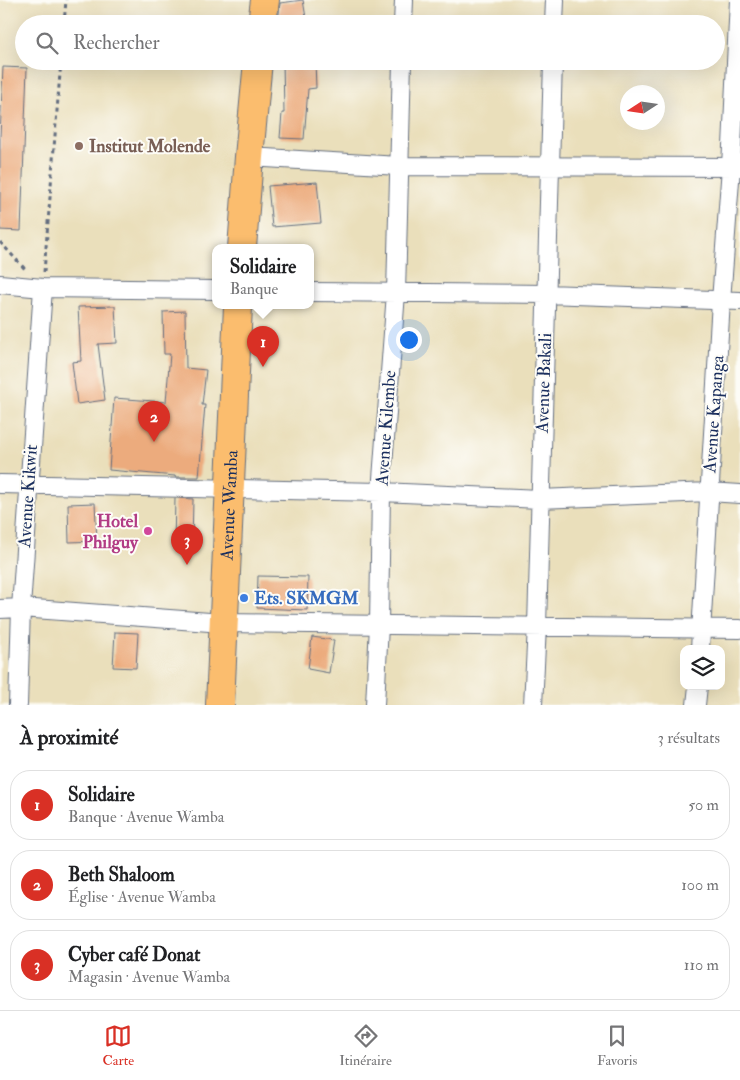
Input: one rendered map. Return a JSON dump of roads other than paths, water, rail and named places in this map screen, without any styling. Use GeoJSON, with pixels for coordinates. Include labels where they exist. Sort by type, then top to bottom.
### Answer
{"type":"FeatureCollection","features":[{"type":"Feature","properties":{"kind":"main road"},"geometry":{"type":"LineString","coordinates":[[263,15],[265,0]]}},
{"type":"Feature","properties":{"kind":"main road"},"geometry":{"type":"LineString","coordinates":[[242,244],[257,70]]}},
{"type":"Feature","properties":{"kind":"main road","name":"Avenue Wamba"},"geometry":{"type":"LineString","coordinates":[[220,705],[238,309]]}},
{"type":"Feature","properties":{"kind":"street"},"geometry":{"type":"LineString","coordinates":[[403,15],[404,0]]}},
{"type":"Feature","properties":{"kind":"street"},"geometry":{"type":"LineString","coordinates":[[554,15],[555,0]]}},
{"type":"Feature","properties":{"kind":"street","name":"Avenue Kapanga"},"geometry":{"type":"LineString","coordinates":[[700,645],[721,301],[736,167],[739,0]]}},
{"type":"Feature","properties":{"kind":"street","name":"Avenue Kilembe"},"geometry":{"type":"LineString","coordinates":[[375,705],[379,625],[381,492],[396,293],[402,70]]}},
{"type":"Feature","properties":{"kind":"street","name":"Avenue Bakali"},"geometry":{"type":"LineString","coordinates":[[533,705],[537,626],[553,70]]}},
{"type":"Feature","properties":{"kind":"street"},"geometry":{"type":"LineString","coordinates":[[249,157],[399,166],[736,167]]}},
{"type":"Feature","properties":{"kind":"street"},"geometry":{"type":"LineString","coordinates":[[0,284],[42,288],[212,290]]}},
{"type":"Feature","properties":{"kind":"street","name":"Avenue Kikwit"},"geometry":{"type":"LineString","coordinates":[[18,705],[21,608],[42,288]]}},
{"type":"Feature","properties":{"kind":"street"},"geometry":{"type":"LineString","coordinates":[[314,292],[546,294],[740,302]]}},
{"type":"Feature","properties":{"kind":"street"},"geometry":{"type":"LineString","coordinates":[[0,484],[381,492],[540,499],[709,492],[740,494]]}},
{"type":"Feature","properties":{"kind":"street"},"geometry":{"type":"LineString","coordinates":[[0,609],[21,608],[223,623],[740,629]]}},
{"type":"Feature","properties":{"kind":"street"},"geometry":{"type":"LineString","coordinates":[[696,705],[698,690]]}},
{"type":"Feature","properties":{"kind":"place","name":"Institut Molende"},"geometry":{"type":"Point","coordinates":[79,146]}},
{"type":"Feature","properties":{"kind":"place","name":"Solidaire"},"geometry":{"type":"Point","coordinates":[263,367]}},
{"type":"Feature","properties":{"kind":"place","name":"Beth Shaloom"},"geometry":{"type":"Point","coordinates":[154,442]}},
{"type":"Feature","properties":{"kind":"place","name":"Hotel Philguy"},"geometry":{"type":"Point","coordinates":[148,531]}},
{"type":"Feature","properties":{"kind":"place","name":"Cyber café Donat"},"geometry":{"type":"Point","coordinates":[187,565]}},
{"type":"Feature","properties":{"kind":"place","name":"Ets. SKMGM"},"geometry":{"type":"Point","coordinates":[244,598]}}]}
